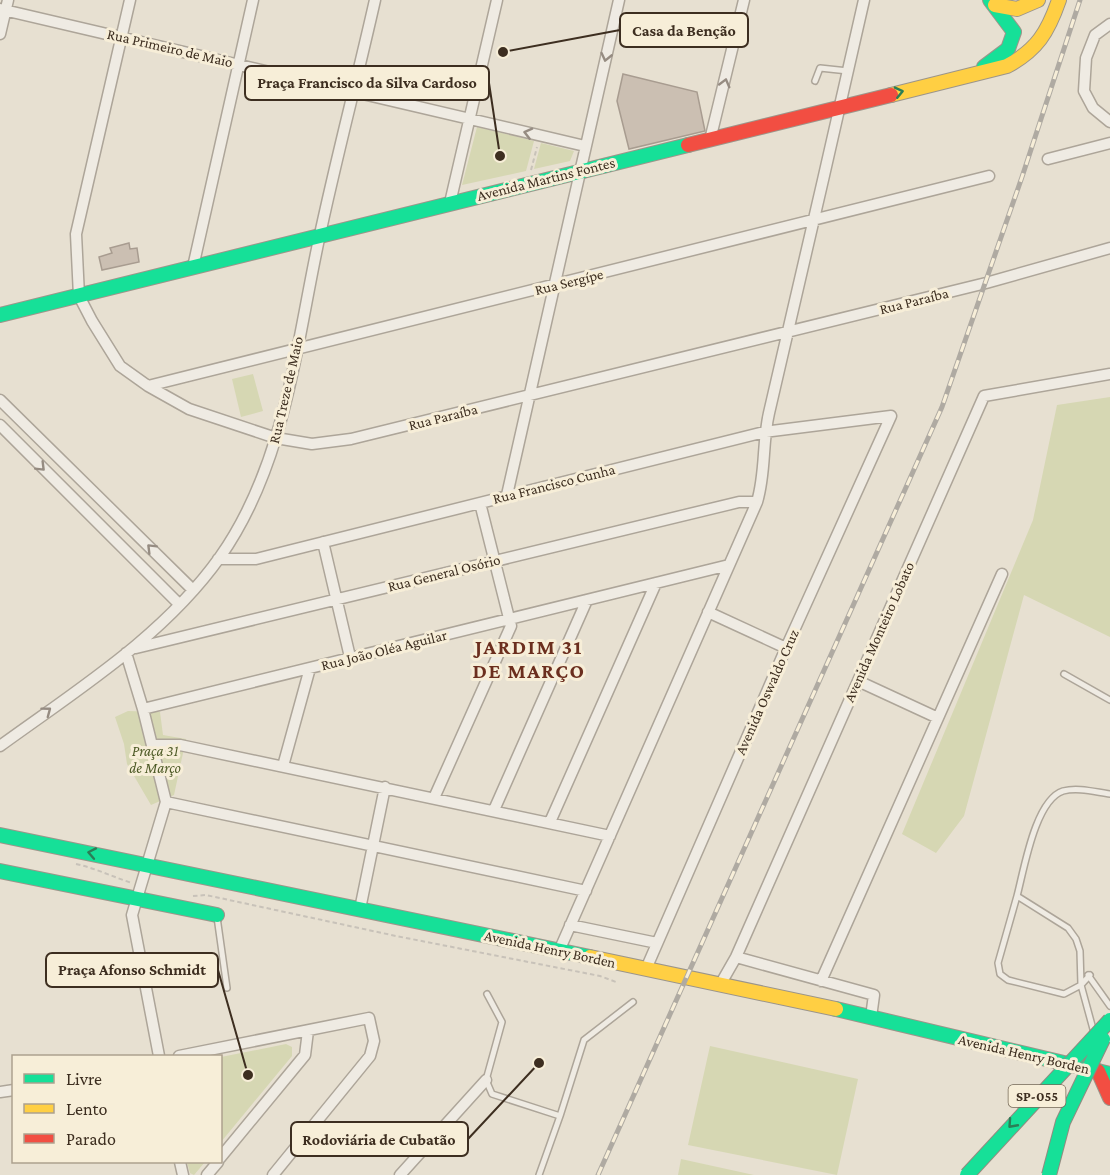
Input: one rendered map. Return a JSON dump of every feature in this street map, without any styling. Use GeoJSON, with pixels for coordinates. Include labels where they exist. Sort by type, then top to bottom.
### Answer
{"type":"FeatureCollection","features":[{"type":"Feature","properties":{"kind":"main road"},"geometry":{"type":"LineString","coordinates":[[993,3],[1018,9],[1033,5],[1038,0]]}},
{"type":"Feature","properties":{"kind":"main road","name":"Avenida Martins Fontes"},"geometry":{"type":"LineString","coordinates":[[0,315],[1007,66],[1030,55],[1043,40],[1059,0]]}},
{"type":"Feature","properties":{"kind":"main road"},"geometry":{"type":"LineString","coordinates":[[975,74],[1009,51],[1012,45],[1014,32],[993,3]]}},
{"type":"Feature","properties":{"kind":"main road","name":"Avenida Henry Borden"},"geometry":{"type":"LineString","coordinates":[[0,835],[150,864],[871,1017],[1104,1073],[1110,1098]]}},
{"type":"Feature","properties":{"kind":"main road"},"geometry":{"type":"LineString","coordinates":[[0,871],[138,892],[217,915]]}},
{"type":"Feature","properties":{"kind":"main road"},"geometry":{"type":"LineString","coordinates":[[1049,1175],[1055,1145],[1075,1091],[1110,1023]]}},
{"type":"Feature","properties":{"kind":"main road","name":"SP-055"},"geometry":{"type":"LineString","coordinates":[[967,1175],[1110,1023]]}},
{"type":"Feature","properties":{"kind":"street","name":"Rua Paraíba"},"geometry":{"type":"LineString","coordinates":[[130,0],[76,234],[79,296],[120,366],[148,386],[189,409],[276,438],[312,444],[351,440],[986,283],[1110,248]]}},
{"type":"Feature","properties":{"kind":"street"},"geometry":{"type":"LineString","coordinates":[[193,267],[253,0]]}},
{"type":"Feature","properties":{"kind":"street","name":"Rua Treze de Maio"},"geometry":{"type":"LineString","coordinates":[[0,746],[129,651],[179,604],[218,559],[250,506],[276,438],[319,236],[375,0]]}},
{"type":"Feature","properties":{"kind":"street"},"geometry":{"type":"LineString","coordinates":[[450,203],[497,0]]}},
{"type":"Feature","properties":{"kind":"street"},"geometry":{"type":"LineString","coordinates":[[507,495],[619,0]]}},
{"type":"Feature","properties":{"kind":"street"},"geometry":{"type":"LineString","coordinates":[[710,140],[744,0]]}},
{"type":"Feature","properties":{"kind":"street"},"geometry":{"type":"LineString","coordinates":[[559,951],[757,502],[764,480],[764,432],[812,221],[842,105],[864,0]]}},
{"type":"Feature","properties":{"kind":"street","name":"Rua Primeiro de Maio"},"geometry":{"type":"LineString","coordinates":[[4,6],[238,65],[354,90],[585,146]]}},
{"type":"Feature","properties":{"kind":"street"},"geometry":{"type":"LineString","coordinates":[[0,34],[4,6]]}},
{"type":"Feature","properties":{"kind":"street"},"geometry":{"type":"LineString","coordinates":[[1110,24],[1095,35],[1086,58],[1084,91],[1093,108],[1110,122]]}},
{"type":"Feature","properties":{"kind":"street"},"geometry":{"type":"LineString","coordinates":[[1048,159],[1110,143]]}},
{"type":"Feature","properties":{"kind":"street","name":"Rua Sergípe"},"geometry":{"type":"LineString","coordinates":[[148,386],[989,176]]}},
{"type":"Feature","properties":{"kind":"street","name":"Avenida Monteiro Lobato"},"geometry":{"type":"LineString","coordinates":[[720,985],[736,957],[984,396],[1110,374]]}},
{"type":"Feature","properties":{"kind":"street"},"geometry":{"type":"LineString","coordinates":[[0,400],[192,589]]}},
{"type":"Feature","properties":{"kind":"street","name":"Rua Francisco Cunha"},"geometry":{"type":"LineString","coordinates":[[218,559],[256,559],[764,432],[891,416]]}},
{"type":"Feature","properties":{"kind":"street","name":"Avenida Oswaldo Cruz"},"geometry":{"type":"LineString","coordinates":[[646,969],[786,648],[891,416]]}},
{"type":"Feature","properties":{"kind":"street"},"geometry":{"type":"LineString","coordinates":[[0,425],[179,604]]}},
{"type":"Feature","properties":{"kind":"street","name":"Rua General Osório"},"geometry":{"type":"LineString","coordinates":[[129,651],[740,502],[757,502]]}},
{"type":"Feature","properties":{"kind":"street"},"geometry":{"type":"LineString","coordinates":[[434,798],[512,626],[480,503]]}},
{"type":"Feature","properties":{"kind":"street"},"geometry":{"type":"LineString","coordinates":[[323,542],[350,657]]}},
{"type":"Feature","properties":{"kind":"street","name":"Rua João Oléa Aguilar"},"geometry":{"type":"LineString","coordinates":[[143,709],[729,565]]}},
{"type":"Feature","properties":{"kind":"street"},"geometry":{"type":"LineString","coordinates":[[821,981],[1002,574]]}},
{"type":"Feature","properties":{"kind":"street"},"geometry":{"type":"LineString","coordinates":[[550,822],[656,583]]}},
{"type":"Feature","properties":{"kind":"street"},"geometry":{"type":"LineString","coordinates":[[494,810],[587,600]]}},
{"type":"Feature","properties":{"kind":"street"},"geometry":{"type":"LineString","coordinates":[[708,612],[786,648]]}},
{"type":"Feature","properties":{"kind":"street"},"geometry":{"type":"LineString","coordinates":[[129,651],[166,802],[150,864],[138,892],[132,915],[159,1055]]}},
{"type":"Feature","properties":{"kind":"street"},"geometry":{"type":"LineString","coordinates":[[283,766],[310,669]]}},
{"type":"Feature","properties":{"kind":"street"},"geometry":{"type":"LineString","coordinates":[[858,681],[938,718]]}},
{"type":"Feature","properties":{"kind":"street"},"geometry":{"type":"LineString","coordinates":[[152,744],[180,745],[610,836]]}},
{"type":"Feature","properties":{"kind":"street"},"geometry":{"type":"LineString","coordinates":[[360,909],[385,787]]}},
{"type":"Feature","properties":{"kind":"street"},"geometry":{"type":"LineString","coordinates":[[166,802],[586,891]]}},
{"type":"Feature","properties":{"kind":"street","name":"Avenida Henry Borden"},"geometry":{"type":"LineString","coordinates":[[570,925],[657,943]]}},
{"type":"Feature","properties":{"kind":"street"},"geometry":{"type":"LineString","coordinates":[[736,957],[873,995],[871,1017]]}},
{"type":"Feature","properties":{"kind":"street"},"geometry":{"type":"LineString","coordinates":[[184,1055],[369,1017],[374,1041],[370,1056],[273,1175]]}},
{"type":"Feature","properties":{"kind":"street"},"geometry":{"type":"LineString","coordinates":[[222,1156],[305,1055],[309,1030]]}},
{"type":"Feature","properties":{"kind":"street"},"geometry":{"type":"LineString","coordinates":[[401,1174],[486,1080]]}},
{"type":"Feature","properties":{"kind":"street"},"geometry":{"type":"LineString","coordinates":[[207,1175],[217,1163]]}},
{"type":"Feature","properties":{"kind":"lane"},"geometry":{"type":"LineString","coordinates":[[815,81],[820,68],[848,71]]}},
{"type":"Feature","properties":{"kind":"lane"},"geometry":{"type":"LineString","coordinates":[[1064,674],[1110,700]]}},
{"type":"Feature","properties":{"kind":"lane"},"geometry":{"type":"LineString","coordinates":[[1090,975],[1071,992],[1057,994],[1008,981],[1000,974],[998,963],[1037,824],[1049,801],[1062,792],[1080,789],[1110,794]]}},
{"type":"Feature","properties":{"kind":"lane"},"geometry":{"type":"LineString","coordinates":[[1017,896],[1068,928],[1076,939],[1080,951],[1081,985],[1104,1073]]}},
{"type":"Feature","properties":{"kind":"lane"},"geometry":{"type":"LineString","coordinates":[[217,915],[227,988]]}},
{"type":"Feature","properties":{"kind":"lane"},"geometry":{"type":"LineString","coordinates":[[1081,972],[1090,975],[1110,1006]]}},
{"type":"Feature","properties":{"kind":"lane"},"geometry":{"type":"LineString","coordinates":[[487,994],[502,1022],[486,1080],[492,1094],[560,1116]]}},
{"type":"Feature","properties":{"kind":"lane"},"geometry":{"type":"LineString","coordinates":[[539,1175],[584,1040],[633,1002]]}},
{"type":"Feature","properties":{"kind":"path"},"geometry":{"type":"LineString","coordinates":[[528,185],[539,135]]}},
{"type":"Feature","properties":{"kind":"path"},"geometry":{"type":"LineString","coordinates":[[70,863],[94,868],[138,892]]}},
{"type":"Feature","properties":{"kind":"path"},"geometry":{"type":"LineString","coordinates":[[185,897],[206,895],[600,976],[616,982]]}},
{"type":"Feature","properties":{"kind":"green space"},"geometry":{"type":"Polygon","coordinates":[[[477,127],[534,141],[526,171],[462,185],[477,127]]]}},
{"type":"Feature","properties":{"kind":"green space"},"geometry":{"type":"Polygon","coordinates":[[[541,143],[574,151],[570,161],[534,169],[541,143]]]}},
{"type":"Feature","properties":{"kind":"green space"},"geometry":{"type":"Polygon","coordinates":[[[253,374],[263,411],[241,417],[232,379],[253,374]]]}},
{"type":"Feature","properties":{"kind":"green space"},"geometry":{"type":"Polygon","coordinates":[[[1110,397],[1110,637],[1024,595],[964,816],[936,853],[902,834],[1033,520],[1057,405],[1110,397]]]}},
{"type":"Feature","properties":{"kind":"green space","name":"Praça 31 de Março"},"geometry":{"type":"Polygon","coordinates":[[[128,711],[160,712],[163,735],[186,739],[174,795],[151,805],[127,764],[124,744],[115,717],[128,711]]]}},
{"type":"Feature","properties":{"kind":"green space"},"geometry":{"type":"Polygon","coordinates":[[[286,1044],[292,1047],[292,1056],[222,1141],[222,1057],[286,1044]]]}},
{"type":"Feature","properties":{"kind":"green space"},"geometry":{"type":"Polygon","coordinates":[[[710,1046],[858,1079],[837,1175],[688,1145],[710,1046]]]}},
{"type":"Feature","properties":{"kind":"green space"},"geometry":{"type":"Polygon","coordinates":[[[681,1159],[754,1175],[678,1175],[681,1159]]]}},
{"type":"Feature","properties":{"kind":"green space"},"geometry":{"type":"Polygon","coordinates":[[[187,1163],[204,1163],[194,1175],[190,1173],[187,1163]]]}},
{"type":"Feature","properties":{"kind":"building"},"geometry":{"type":"Polygon","coordinates":[[[623,74],[697,92],[705,131],[629,149],[617,101],[623,74]]]}},
{"type":"Feature","properties":{"kind":"building"},"geometry":{"type":"Polygon","coordinates":[[[129,243],[130,249],[137,248],[139,262],[102,270],[99,257],[112,253],[110,248],[129,243]]]}},
{"type":"Feature","properties":{"kind":"railway"},"geometry":{"type":"LineString","coordinates":[[598,1175],[942,407],[1022,177],[1080,0]]}},
{"type":"Feature","properties":{"kind":"traffic: fast"},"geometry":{"type":"LineString","coordinates":[[984,67],[1008,49],[1014,32],[990,0]]}},
{"type":"Feature","properties":{"kind":"traffic: fast"},"geometry":{"type":"LineString","coordinates":[[0,315],[688,145]]}},
{"type":"Feature","properties":{"kind":"traffic: fast"},"geometry":{"type":"LineString","coordinates":[[0,835],[590,957]]}},
{"type":"Feature","properties":{"kind":"traffic: fast"},"geometry":{"type":"LineString","coordinates":[[0,871],[217,915]]}},
{"type":"Feature","properties":{"kind":"traffic: fast"},"geometry":{"type":"LineString","coordinates":[[836,1009],[1110,1074]]}},
{"type":"Feature","properties":{"kind":"traffic: fast"},"geometry":{"type":"LineString","coordinates":[[967,1175],[1110,1020]]}},
{"type":"Feature","properties":{"kind":"traffic: fast"},"geometry":{"type":"LineString","coordinates":[[1049,1175],[1063,1122],[1103,1039]]}},
{"type":"Feature","properties":{"kind":"traffic: slow"},"geometry":{"type":"LineString","coordinates":[[995,5],[1017,9],[1038,0]]}},
{"type":"Feature","properties":{"kind":"traffic: slow"},"geometry":{"type":"LineString","coordinates":[[891,95],[1007,66],[1034,47],[1046,31],[1059,0]]}},
{"type":"Feature","properties":{"kind":"traffic: slow"},"geometry":{"type":"LineString","coordinates":[[590,957],[836,1009]]}},
{"type":"Feature","properties":{"kind":"traffic: jam"},"geometry":{"type":"LineString","coordinates":[[688,145],[891,95]]}},
{"type":"Feature","properties":{"kind":"traffic: jam"},"geometry":{"type":"LineString","coordinates":[[1098,1071],[1110,1098]]}},
{"type":"Feature","properties":{"kind":"place","name":"Casa da Benção"},"geometry":{"type":"Point","coordinates":[503,52]}},
{"type":"Feature","properties":{"kind":"place","name":"Praça Francisco da Silva Cardoso"},"geometry":{"type":"Point","coordinates":[500,156]}},
{"type":"Feature","properties":{"kind":"place","name":"Rodoviária de Cubatão"},"geometry":{"type":"Point","coordinates":[539,1063]}},
{"type":"Feature","properties":{"kind":"place","name":"Praça Afonso Schmidt"},"geometry":{"type":"Point","coordinates":[248,1075]}},
{"type":"Feature","properties":{"kind":"district","name":"JARDIM 31 DE MARÇO"},"geometry":{"type":"Point","coordinates":[529,659]}}]}
